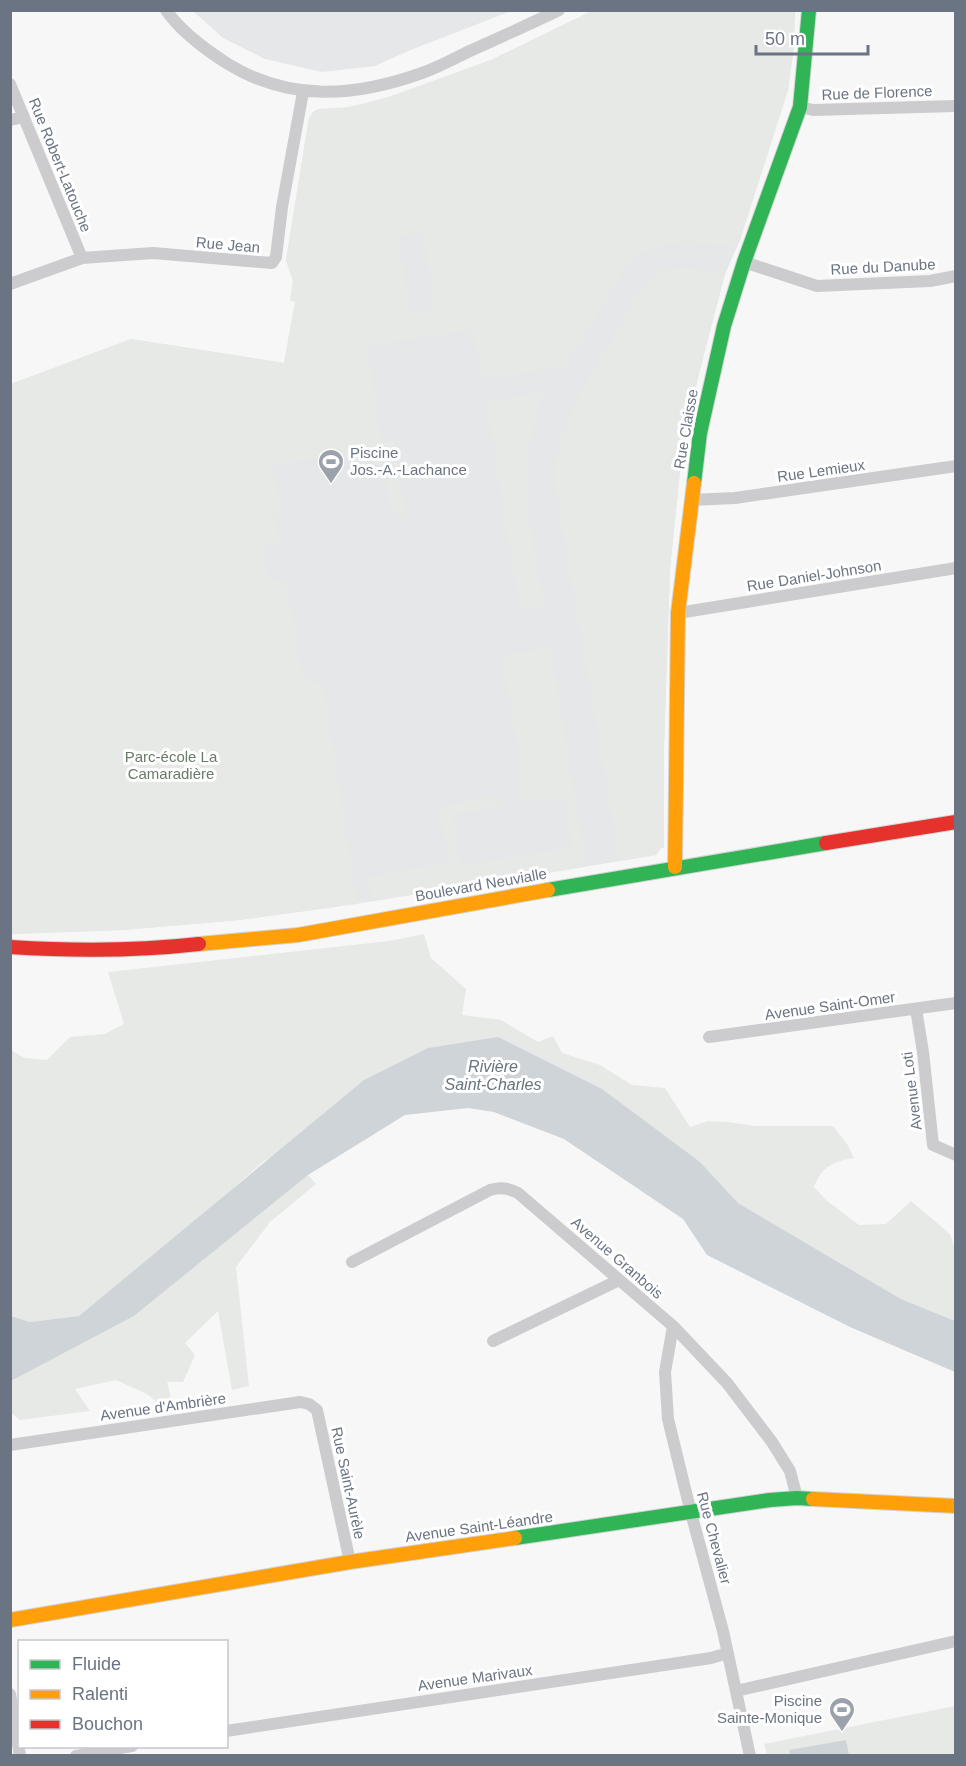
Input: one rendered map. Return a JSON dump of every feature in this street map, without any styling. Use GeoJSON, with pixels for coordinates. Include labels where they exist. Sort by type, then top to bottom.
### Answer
{"type":"FeatureCollection","features":[{"type":"Feature","properties":{"kind":"street"},"geometry":{"type":"LineString","coordinates":[[166,10],[212,54],[232,66],[273,85],[303,92],[328,93],[379,86],[422,73],[559,10]]}},
{"type":"Feature","properties":{"kind":"street","name":"Rue Claisse"},"geometry":{"type":"LineString","coordinates":[[675,867],[678,613],[700,433],[724,326],[744,262],[800,107],[809,10]]}},
{"type":"Feature","properties":{"kind":"street","name":"Rue Robert-Latouche"},"geometry":{"type":"LineString","coordinates":[[10,84],[82,258]]}},
{"type":"Feature","properties":{"kind":"street","name":"Rue Jean"},"geometry":{"type":"LineString","coordinates":[[10,284],[82,258],[153,253],[272,263],[276,256],[282,207],[303,92]]}},
{"type":"Feature","properties":{"kind":"street","name":"Rue de Florence"},"geometry":{"type":"LineString","coordinates":[[800,107],[813,110],[956,106]]}},
{"type":"Feature","properties":{"kind":"street"},"geometry":{"type":"LineString","coordinates":[[10,120],[24,117]]}},
{"type":"Feature","properties":{"kind":"street","name":"Rue du Danube"},"geometry":{"type":"LineString","coordinates":[[744,262],[817,286],[930,281],[956,276]]}},
{"type":"Feature","properties":{"kind":"street","name":"Rue Lemieux"},"geometry":{"type":"LineString","coordinates":[[691,500],[735,498],[956,466]]}},
{"type":"Feature","properties":{"kind":"street","name":"Rue Daniel-Johnson"},"geometry":{"type":"LineString","coordinates":[[678,613],[956,568]]}},
{"type":"Feature","properties":{"kind":"street","name":"Boulevard Neuvialle"},"geometry":{"type":"LineString","coordinates":[[10,948],[56,950],[173,947],[298,935],[675,867],[956,822]]}},
{"type":"Feature","properties":{"kind":"street","name":"Avenue Saint-Omer"},"geometry":{"type":"LineString","coordinates":[[709,1037],[956,1003]]}},
{"type":"Feature","properties":{"kind":"street","name":"Avenue Loti"},"geometry":{"type":"LineString","coordinates":[[916,1009],[933,1145],[956,1155]]}},
{"type":"Feature","properties":{"kind":"street","name":"Avenue Granbois"},"geometry":{"type":"LineString","coordinates":[[352,1262],[490,1190],[499,1187],[518,1193],[673,1326],[727,1383],[772,1442],[790,1471],[797,1498]]}},
{"type":"Feature","properties":{"kind":"street"},"geometry":{"type":"LineString","coordinates":[[493,1341],[619,1280]]}},
{"type":"Feature","properties":{"kind":"street","name":"Rue Chevalier"},"geometry":{"type":"LineString","coordinates":[[673,1326],[665,1372],[668,1419],[728,1653],[750,1755]]}},
{"type":"Feature","properties":{"kind":"street","name":"Avenue d'Ambrière"},"geometry":{"type":"LineString","coordinates":[[10,1445],[300,1402],[309,1404],[317,1410]]}},
{"type":"Feature","properties":{"kind":"street","name":"Rue Saint-Aurèle"},"geometry":{"type":"LineString","coordinates":[[317,1410],[350,1562]]}},
{"type":"Feature","properties":{"kind":"street","name":"Avenue Saint-Léandre"},"geometry":{"type":"LineString","coordinates":[[10,1620],[350,1562],[770,1500],[797,1498],[956,1506]]}},
{"type":"Feature","properties":{"kind":"street"},"geometry":{"type":"LineString","coordinates":[[736,1691],[956,1641]]}},
{"type":"Feature","properties":{"kind":"street","name":"Avenue Marivaux"},"geometry":{"type":"LineString","coordinates":[[228,1731],[711,1658],[728,1653]]}},
{"type":"Feature","properties":{"kind":"street"},"geometry":{"type":"LineString","coordinates":[[10,1694],[18,1743]]}},
{"type":"Feature","properties":{"kind":"street"},"geometry":{"type":"LineString","coordinates":[[76,1755],[120,1748]]}},
{"type":"Feature","properties":{"kind":"shaded area"},"geometry":{"type":"Polygon","coordinates":[[[193,11],[511,11],[375,66],[322,72],[265,59],[223,38],[193,11]]]}},
{"type":"Feature","properties":{"kind":"shaded area"},"geometry":{"type":"Polygon","coordinates":[[[592,11],[795,11],[794,45],[788,90],[740,240],[725,274],[698,377],[682,452],[670,569],[664,748],[664,848],[651,856],[356,904],[239,920],[123,930],[11,934],[11,384],[131,339],[284,363],[295,302],[290,300],[293,281],[286,260],[309,118],[314,111],[338,109],[389,97],[491,60],[592,11]]]}},
{"type":"Feature","properties":{"kind":"green space","name":"Parc-école La Camaradière"},"geometry":{"type":"Polygon","coordinates":[[[592,11],[795,11],[794,45],[788,90],[739,243],[733,247],[704,243],[674,243],[647,251],[635,259],[624,270],[565,367],[485,379],[472,330],[367,346],[382,442],[394,441],[406,517],[398,518],[398,512],[393,511],[392,504],[389,504],[381,446],[273,466],[281,513],[275,515],[280,544],[263,547],[269,580],[286,579],[303,677],[323,685],[356,904],[239,920],[123,930],[11,934],[11,384],[131,339],[284,363],[295,302],[290,300],[293,281],[286,260],[309,118],[314,111],[319,109],[350,107],[389,97],[491,60],[592,11]],[[424,232],[399,236],[409,314],[434,310],[424,232]]]}},
{"type":"Feature","properties":{"kind":"green space"},"geometry":{"type":"Polygon","coordinates":[[[687,267],[725,274],[698,377],[682,452],[670,569],[664,748],[664,848],[661,848],[656,855],[621,860],[617,858],[609,798],[555,486],[555,464],[559,443],[576,401],[642,288],[660,270],[687,267]]]}},
{"type":"Feature","properties":{"kind":"green space"},"geometry":{"type":"Polygon","coordinates":[[[543,392],[530,444],[528,489],[534,547],[544,604],[541,608],[521,612],[503,512],[488,406],[492,401],[543,392]]]}},
{"type":"Feature","properties":{"kind":"green space"},"geometry":{"type":"Polygon","coordinates":[[[547,648],[551,650],[586,865],[528,876],[527,871],[509,873],[509,879],[372,901],[368,877],[449,862],[439,806],[496,797],[492,774],[495,774],[500,807],[453,815],[461,865],[572,847],[564,797],[523,803],[518,770],[521,769],[502,655],[547,648]]]}},
{"type":"Feature","properties":{"kind":"green space"},"geometry":{"type":"Polygon","coordinates":[[[424,934],[431,958],[466,989],[462,1015],[501,1020],[538,1042],[553,1036],[562,1053],[600,1065],[632,1085],[665,1088],[690,1127],[708,1121],[755,1126],[833,1126],[847,1144],[854,1158],[829,1166],[820,1174],[814,1187],[826,1200],[859,1225],[886,1224],[911,1201],[950,1234],[955,1249],[955,1321],[901,1299],[738,1203],[700,1162],[498,1037],[264,1161],[79,1316],[30,1322],[11,1316],[10,1050],[25,1058],[47,1060],[70,1037],[105,1034],[124,1024],[108,972],[389,941],[424,934]]]}},
{"type":"Feature","properties":{"kind":"green space"},"geometry":{"type":"Polygon","coordinates":[[[308,1175],[316,1184],[270,1222],[236,1267],[249,1386],[232,1390],[218,1311],[185,1343],[195,1355],[183,1382],[167,1382],[172,1401],[159,1404],[147,1394],[116,1380],[75,1389],[90,1411],[20,1420],[11,1413],[11,1381],[134,1316],[308,1175]]]}},
{"type":"Feature","properties":{"kind":"green space"},"geometry":{"type":"Polygon","coordinates":[[[955,1706],[955,1755],[767,1755],[764,1744],[955,1706]]]}},
{"type":"Feature","properties":{"kind":"water","name":"Rivière Saint-Charles"},"geometry":{"type":"Polygon","coordinates":[[[498,1037],[602,1089],[700,1162],[738,1203],[901,1299],[955,1321],[955,1372],[850,1327],[707,1255],[683,1219],[564,1139],[494,1112],[468,1108],[405,1115],[308,1175],[134,1316],[11,1381],[11,1316],[30,1322],[79,1316],[364,1080],[428,1048],[498,1037]]]}},
{"type":"Feature","properties":{"kind":"water"},"geometry":{"type":"Polygon","coordinates":[[[846,1740],[849,1755],[790,1755],[789,1750],[846,1740]]]}},
{"type":"Feature","properties":{"kind":"traffic: fast"},"geometry":{"type":"LineString","coordinates":[[694,483],[700,433],[724,326],[744,262],[800,107],[809,10]]}},
{"type":"Feature","properties":{"kind":"traffic: fast"},"geometry":{"type":"LineString","coordinates":[[548,890],[826,843]]}},
{"type":"Feature","properties":{"kind":"traffic: fast"},"geometry":{"type":"LineString","coordinates":[[515,1538],[770,1500],[813,1499]]}},
{"type":"Feature","properties":{"kind":"traffic: slow"},"geometry":{"type":"LineString","coordinates":[[675,867],[678,613],[694,483]]}},
{"type":"Feature","properties":{"kind":"traffic: slow"},"geometry":{"type":"LineString","coordinates":[[199,944],[298,935],[548,890]]}},
{"type":"Feature","properties":{"kind":"traffic: slow"},"geometry":{"type":"LineString","coordinates":[[813,1499],[956,1506]]}},
{"type":"Feature","properties":{"kind":"traffic: slow"},"geometry":{"type":"LineString","coordinates":[[10,1620],[350,1562],[515,1538]]}},
{"type":"Feature","properties":{"kind":"traffic: jam"},"geometry":{"type":"LineString","coordinates":[[826,843],[956,822]]}},
{"type":"Feature","properties":{"kind":"traffic: jam"},"geometry":{"type":"LineString","coordinates":[[10,947],[105,950],[199,944]]}},
{"type":"Feature","properties":{"kind":"place","name":"Piscine Jos.-A.-Lachance"},"geometry":{"type":"Point","coordinates":[331,485]}},
{"type":"Feature","properties":{"kind":"place","name":"Piscine Sainte-Monique"},"geometry":{"type":"Point","coordinates":[842,1733]}}]}
